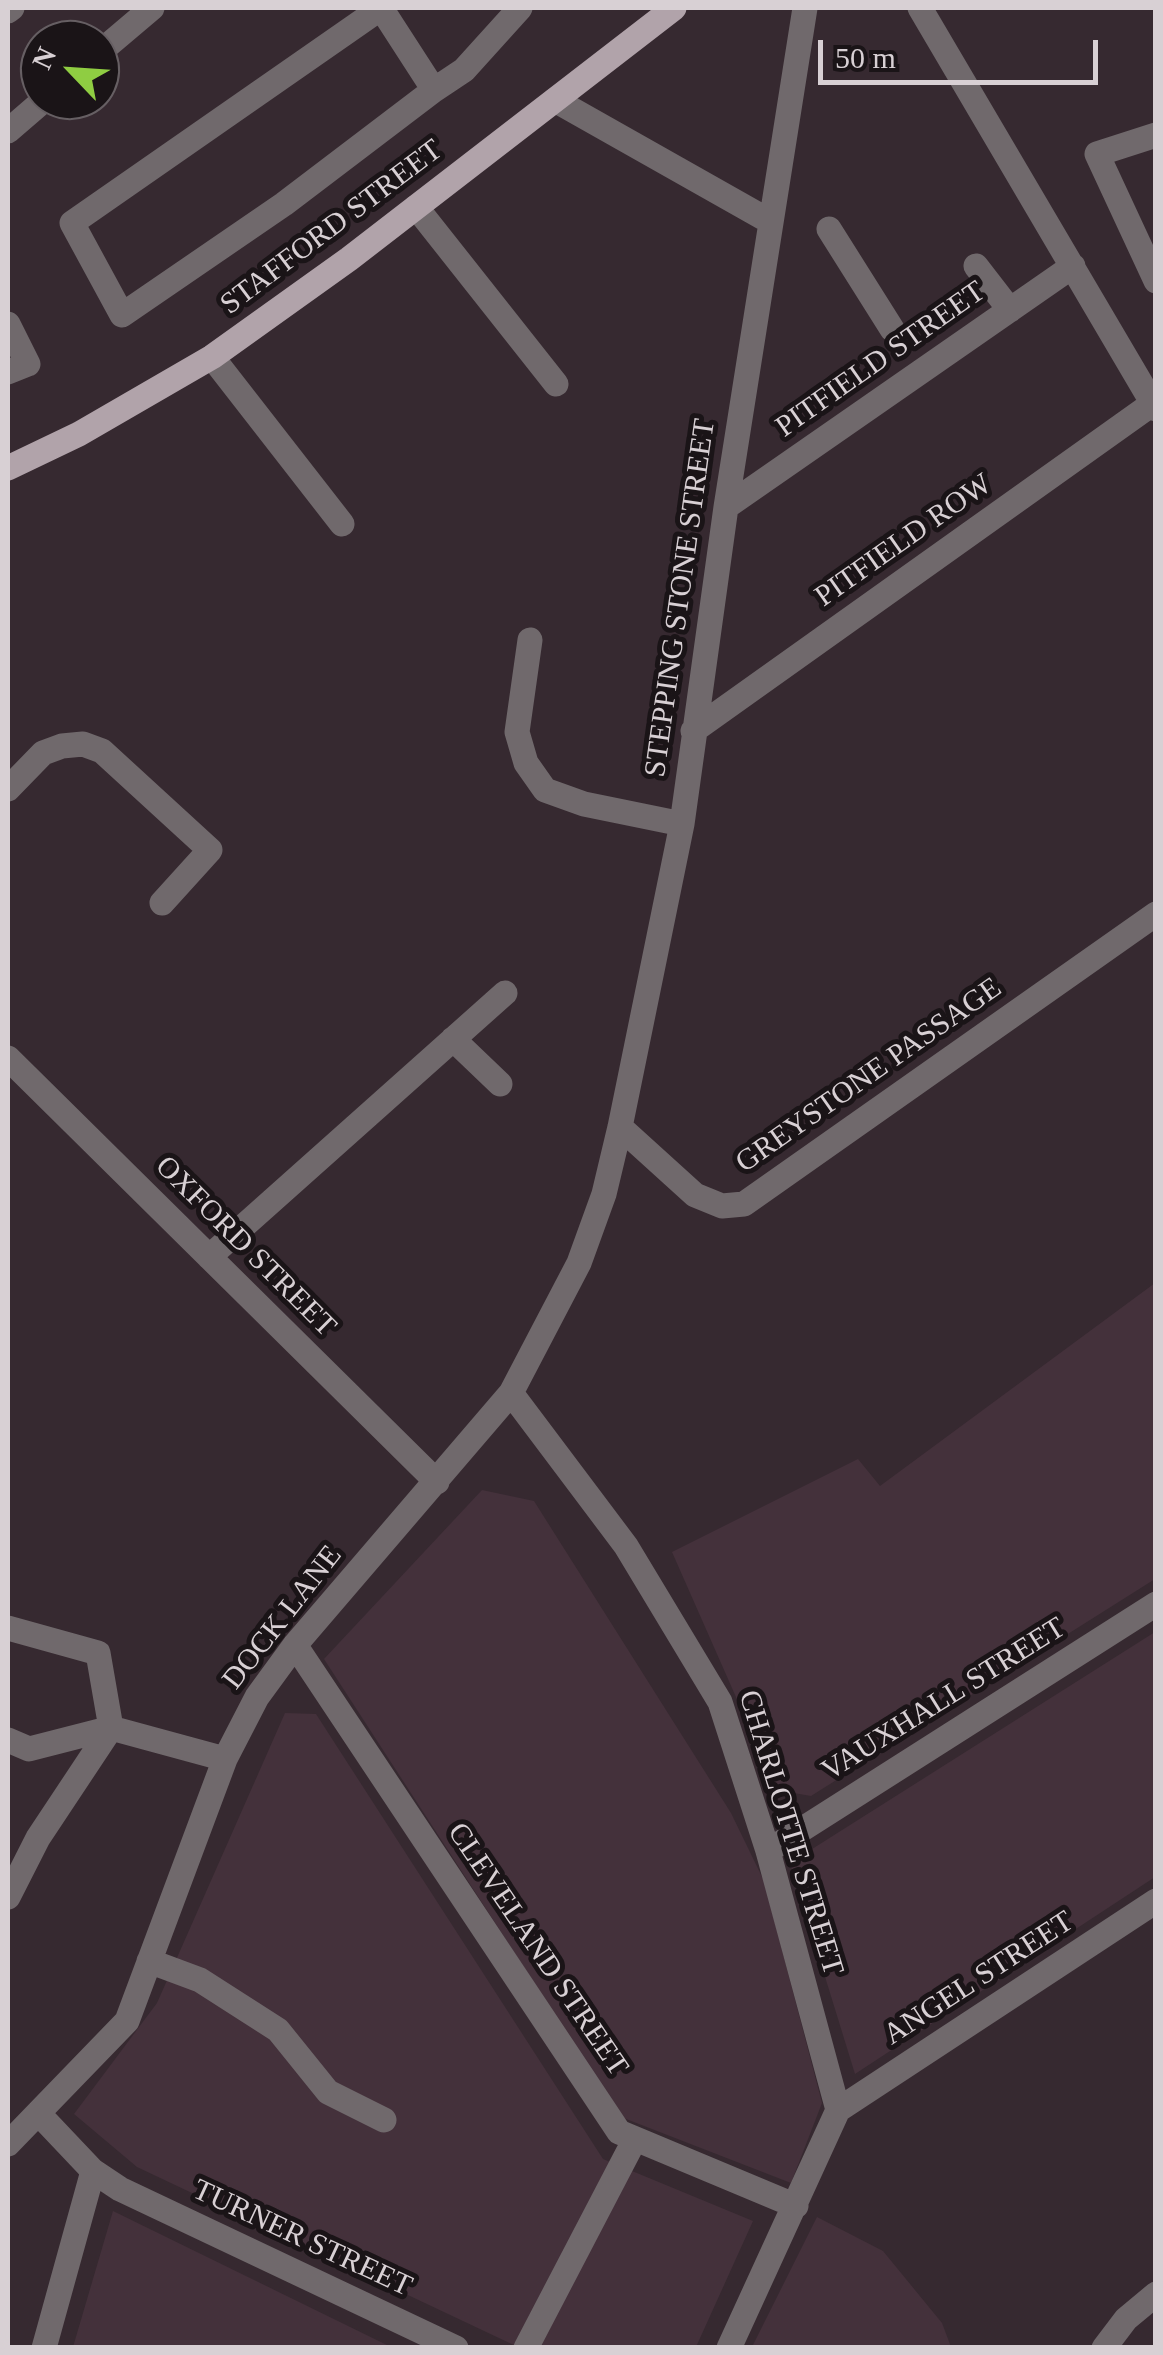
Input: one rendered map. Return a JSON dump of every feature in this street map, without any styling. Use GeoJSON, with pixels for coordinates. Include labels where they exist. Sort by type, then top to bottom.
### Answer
{"type":"FeatureCollection","features":[{"type":"Feature","properties":{"kind":"main road","name":"STAFFORD STREET"},"geometry":{"type":"LineString","coordinates":[[8,468],[79,434],[212,357],[416,207],[674,8]]}},
{"type":"Feature","properties":{"kind":"street"},"geometry":{"type":"LineString","coordinates":[[120,35],[152,8]]}},
{"type":"Feature","properties":{"kind":"street"},"geometry":{"type":"LineString","coordinates":[[434,90],[381,8],[72,223],[122,316],[284,204],[464,70],[520,8]]}},
{"type":"Feature","properties":{"kind":"street","name":"STEPPING STONE STREET"},"geometry":{"type":"LineString","coordinates":[[604,1194],[682,824],[726,507],[805,8]]}},
{"type":"Feature","properties":{"kind":"street"},"geometry":{"type":"LineString","coordinates":[[920,8],[1154,407]]}},
{"type":"Feature","properties":{"kind":"street"},"geometry":{"type":"LineString","coordinates":[[555,100],[772,222]]}},
{"type":"Feature","properties":{"kind":"street"},"geometry":{"type":"LineString","coordinates":[[1156,135],[1097,154],[1156,281]]}},
{"type":"Feature","properties":{"kind":"street"},"geometry":{"type":"LineString","coordinates":[[416,207],[556,384]]}},
{"type":"Feature","properties":{"kind":"street"},"geometry":{"type":"LineString","coordinates":[[829,229],[892,329]]}},
{"type":"Feature","properties":{"kind":"street"},"geometry":{"type":"LineString","coordinates":[[976,266],[1010,310]]}},
{"type":"Feature","properties":{"kind":"street","name":"PITFIELD STREET"},"geometry":{"type":"LineString","coordinates":[[726,507],[1073,266]]}},
{"type":"Feature","properties":{"kind":"street"},"geometry":{"type":"LineString","coordinates":[[8,324],[28,364],[8,372]]}},
{"type":"Feature","properties":{"kind":"street"},"geometry":{"type":"LineString","coordinates":[[212,357],[342,524]]}},
{"type":"Feature","properties":{"kind":"street","name":"PITFIELD ROW"},"geometry":{"type":"LineString","coordinates":[[693,731],[1154,407]]}},
{"type":"Feature","properties":{"kind":"street"},"geometry":{"type":"LineString","coordinates":[[530,640],[518,732],[526,763],[545,790],[584,804],[682,824]]}},
{"type":"Feature","properties":{"kind":"street"},"geometry":{"type":"LineString","coordinates":[[8,789],[43,753],[83,744],[102,751],[210,850],[162,903]]}},
{"type":"Feature","properties":{"kind":"street","name":"GREYSTONE PASSAGE"},"geometry":{"type":"LineString","coordinates":[[620,1126],[695,1195],[722,1206],[744,1204],[1156,914]]}},
{"type":"Feature","properties":{"kind":"street"},"geometry":{"type":"LineString","coordinates":[[209,1257],[504,993]]}},
{"type":"Feature","properties":{"kind":"street"},"geometry":{"type":"LineString","coordinates":[[453,1038],[500,1084]]}},
{"type":"Feature","properties":{"kind":"street","name":"OXFORD STREET"},"geometry":{"type":"LineString","coordinates":[[8,1058],[438,1482]]}},
{"type":"Feature","properties":{"kind":"street","name":"DOCK LANE"},"geometry":{"type":"LineString","coordinates":[[8,2144],[127,2020],[224,1760],[257,1697],[295,1645],[511,1393],[580,1263],[604,1194]]}},
{"type":"Feature","properties":{"kind":"street","name":"CHARLOTTE STREET"},"geometry":{"type":"LineString","coordinates":[[511,1393],[626,1546],[720,1702],[768,1851],[838,2110]]}},
{"type":"Feature","properties":{"kind":"street","name":"VAUXHALL STREET"},"geometry":{"type":"LineString","coordinates":[[768,1851],[1156,1604]]}},
{"type":"Feature","properties":{"kind":"street"},"geometry":{"type":"LineString","coordinates":[[8,1628],[98,1653],[112,1728],[38,1838],[8,1897]]}},
{"type":"Feature","properties":{"kind":"street","name":"CLEVELAND STREET"},"geometry":{"type":"LineString","coordinates":[[295,1645],[620,2132],[796,2206]]}},
{"type":"Feature","properties":{"kind":"street"},"geometry":{"type":"LineString","coordinates":[[8,1740],[30,1749],[112,1728],[224,1760]]}},
{"type":"Feature","properties":{"kind":"street","name":"ANGEL STREET"},"geometry":{"type":"LineString","coordinates":[[838,2110],[1156,1902]]}},
{"type":"Feature","properties":{"kind":"street"},"geometry":{"type":"LineString","coordinates":[[149,1961],[200,1980],[278,2030],[328,2092],[384,2120]]}},
{"type":"Feature","properties":{"kind":"street"},"geometry":{"type":"LineString","coordinates":[[729,2348],[838,2110]]}},
{"type":"Feature","properties":{"kind":"street","name":"TURNER STREET"},"geometry":{"type":"LineString","coordinates":[[39,2114],[93,2171],[120,2189],[456,2348]]}},
{"type":"Feature","properties":{"kind":"street"},"geometry":{"type":"LineString","coordinates":[[526,2348],[636,2138]]}},
{"type":"Feature","properties":{"kind":"street"},"geometry":{"type":"LineString","coordinates":[[44,2348],[93,2171]]}},
{"type":"Feature","properties":{"kind":"street"},"geometry":{"type":"LineString","coordinates":[[1104,2348],[1126,2319],[1156,2294]]}},
{"type":"Feature","properties":{"kind":"shaded area"},"geometry":{"type":"Polygon","coordinates":[[[1155,1283],[1155,1579],[811,1796],[777,1790],[672,1552],[858,1459],[880,1486],[1155,1283]]]}},
{"type":"Feature","properties":{"kind":"shaded area"},"geometry":{"type":"Polygon","coordinates":[[[482,1490],[534,1501],[731,1813],[764,1881],[822,2103],[791,2183],[621,2117],[324,1659],[482,1490]]]}},
{"type":"Feature","properties":{"kind":"shaded area"},"geometry":{"type":"Polygon","coordinates":[[[1155,1632],[1155,1877],[855,2074],[790,1863],[1155,1632]]]}},
{"type":"Feature","properties":{"kind":"shaded area"},"geometry":{"type":"Polygon","coordinates":[[[285,1713],[316,1714],[603,2159],[753,2221],[696,2347],[518,2347],[137,2167],[74,2114],[157,2003],[285,1713]]]}},
{"type":"Feature","properties":{"kind":"shaded area"},"geometry":{"type":"Polygon","coordinates":[[[113,2211],[391,2347],[73,2347],[113,2211]]]}},
{"type":"Feature","properties":{"kind":"shaded area"},"geometry":{"type":"Polygon","coordinates":[[[817,2217],[883,2251],[942,2323],[951,2347],[752,2347],[817,2217]]]}}]}
